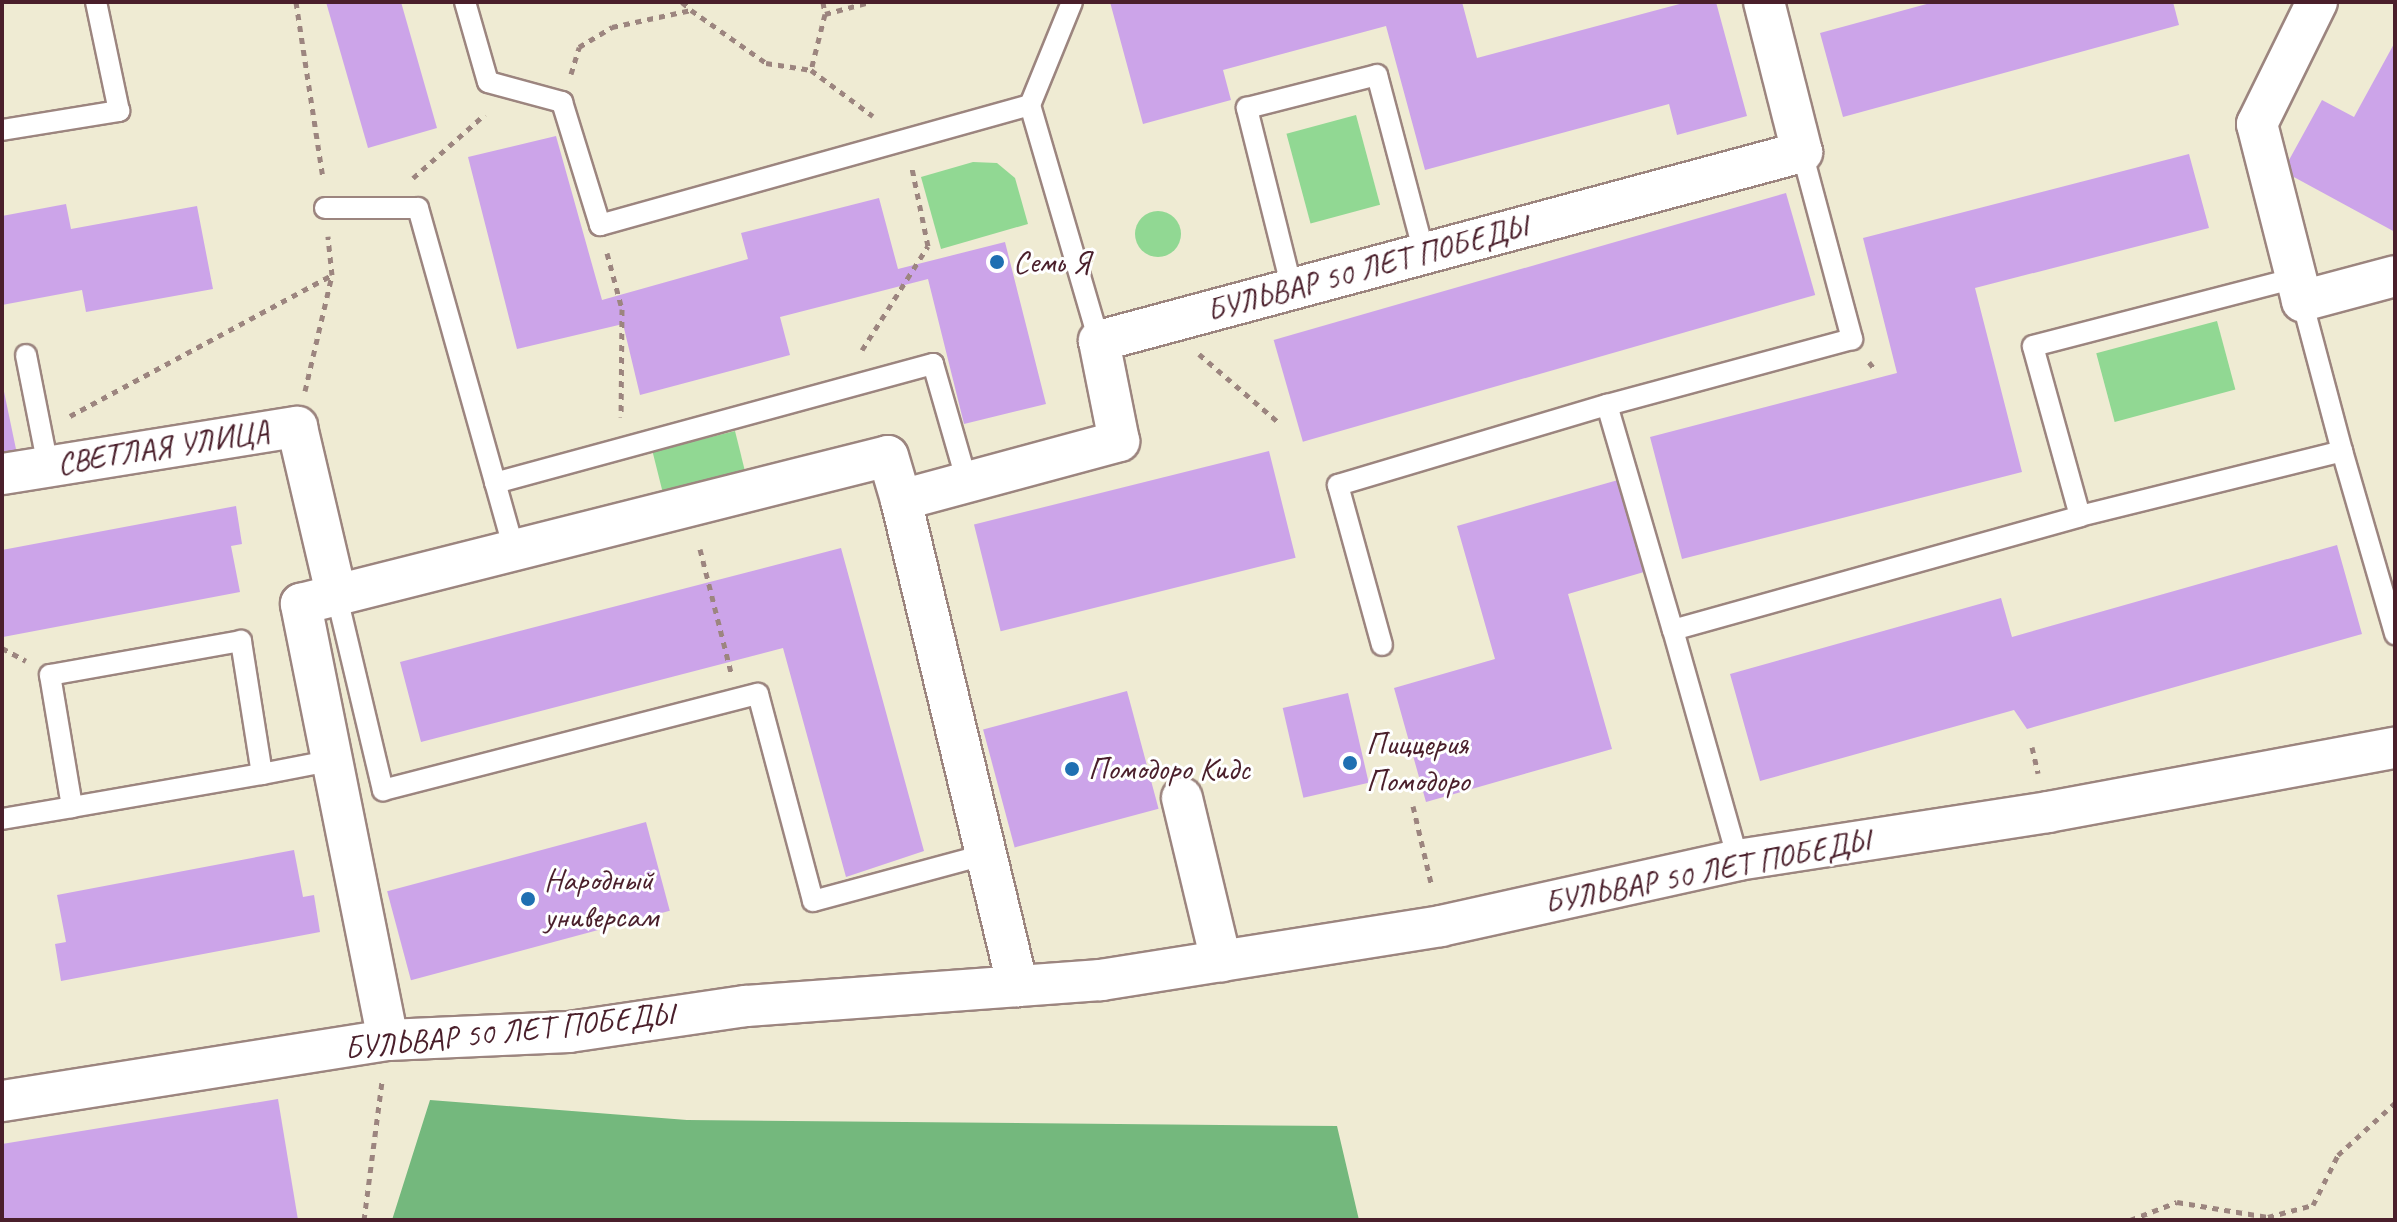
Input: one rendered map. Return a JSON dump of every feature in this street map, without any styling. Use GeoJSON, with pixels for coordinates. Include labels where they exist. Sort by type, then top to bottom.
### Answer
{"type":"FeatureCollection","features":[{"type":"Feature","properties":{"kind":"street"},"geometry":{"type":"LineString","coordinates":[[1764,2],[1802,152]]}},
{"type":"Feature","properties":{"kind":"street"},"geometry":{"type":"LineString","coordinates":[[2317,2],[2257,124],[2299,289],[2395,276]]}},
{"type":"Feature","properties":{"kind":"street","name":"БУЛЬВАР 50 ЛЕТ ПОБЕДЫ"},"geometry":{"type":"LineString","coordinates":[[1099,341],[1802,152]]}},
{"type":"Feature","properties":{"kind":"street"},"geometry":{"type":"LineString","coordinates":[[901,500],[1119,441],[1099,341]]}},
{"type":"Feature","properties":{"kind":"street","name":"СВЕТЛАЯ УЛИЦА"},"geometry":{"type":"LineString","coordinates":[[2,474],[44,449],[297,427],[336,593]]}},
{"type":"Feature","properties":{"kind":"street"},"geometry":{"type":"LineString","coordinates":[[388,1040],[329,761],[301,604],[513,547],[888,456],[901,500],[983,855],[1018,986]]}},
{"type":"Feature","properties":{"kind":"street","name":"БУЛЬВАР 50 ЛЕТ ПОБЕДЫ"},"geometry":{"type":"LineString","coordinates":[[2,1101],[388,1040],[569,1032],[746,1006],[1018,986],[1221,961],[1441,926],[1738,860],[2048,812],[2395,748]]}},
{"type":"Feature","properties":{"kind":"street"},"geometry":{"type":"LineString","coordinates":[[1182,798],[1221,961]]}},
{"type":"Feature","properties":{"kind":"lane"},"geometry":{"type":"LineString","coordinates":[[2,130],[119,111],[96,2]]}},
{"type":"Feature","properties":{"kind":"lane"},"geometry":{"type":"LineString","coordinates":[[465,2],[488,82],[562,102],[600,225],[1030,105]]}},
{"type":"Feature","properties":{"kind":"lane"},"geometry":{"type":"LineString","coordinates":[[1072,2],[1030,105],[1099,341]]}},
{"type":"Feature","properties":{"kind":"lane"},"geometry":{"type":"LineString","coordinates":[[1292,289],[1247,108],[1377,75],[1424,253]]}},
{"type":"Feature","properties":{"kind":"lane"},"geometry":{"type":"LineString","coordinates":[[1382,645],[1338,485],[1607,405],[1852,339],[1802,152]]}},
{"type":"Feature","properties":{"kind":"lane"},"geometry":{"type":"LineString","coordinates":[[325,208],[418,208],[513,547]]}},
{"type":"Feature","properties":{"kind":"lane"},"geometry":{"type":"LineString","coordinates":[[2080,516],[2033,346],[2299,289],[2395,634]]}},
{"type":"Feature","properties":{"kind":"lane"},"geometry":{"type":"LineString","coordinates":[[26,355],[44,449]]}},
{"type":"Feature","properties":{"kind":"lane"},"geometry":{"type":"LineString","coordinates":[[495,483],[933,364],[967,482]]}},
{"type":"Feature","properties":{"kind":"lane"},"geometry":{"type":"LineString","coordinates":[[1607,405],[1738,860]]}},
{"type":"Feature","properties":{"kind":"lane"},"geometry":{"type":"LineString","coordinates":[[1673,630],[2080,516],[2342,451]]}},
{"type":"Feature","properties":{"kind":"lane"},"geometry":{"type":"LineString","coordinates":[[336,593],[383,790],[758,694],[813,901],[983,855]]}},
{"type":"Feature","properties":{"kind":"lane"},"geometry":{"type":"LineString","coordinates":[[72,807],[50,675],[241,641],[262,774]]}},
{"type":"Feature","properties":{"kind":"lane"},"geometry":{"type":"LineString","coordinates":[[2,819],[329,761]]}},
{"type":"Feature","properties":{"kind":"path"},"geometry":{"type":"LineString","coordinates":[[682,2],[766,63],[811,70],[906,139],[928,246],[858,356],[846,388]]}},
{"type":"Feature","properties":{"kind":"path"},"geometry":{"type":"LineString","coordinates":[[811,70],[825,14],[823,2]]}},
{"type":"Feature","properties":{"kind":"path"},"geometry":{"type":"LineString","coordinates":[[825,14],[870,2]]}},
{"type":"Feature","properties":{"kind":"path"},"geometry":{"type":"LineString","coordinates":[[562,102],[579,47],[612,27],[691,10]]}},
{"type":"Feature","properties":{"kind":"path"},"geometry":{"type":"LineString","coordinates":[[390,208],[425,162],[480,121],[507,87]]}},
{"type":"Feature","properties":{"kind":"path"},"geometry":{"type":"LineString","coordinates":[[600,225],[622,309],[621,449]]}},
{"type":"Feature","properties":{"kind":"path"},"geometry":{"type":"LineString","coordinates":[[44,449],[332,275]]}},
{"type":"Feature","properties":{"kind":"path"},"geometry":{"type":"LineString","coordinates":[[1163,324],[1277,421]]}},
{"type":"Feature","properties":{"kind":"path"},"geometry":{"type":"LineString","coordinates":[[700,549],[738,699]]}},
{"type":"Feature","properties":{"kind":"path"},"geometry":{"type":"LineString","coordinates":[[1413,806],[1441,926]]}},
{"type":"Feature","properties":{"kind":"path"},"geometry":{"type":"LineString","coordinates":[[364,1220],[388,1040]]}},
{"type":"Feature","properties":{"kind":"path"},"geometry":{"type":"LineString","coordinates":[[2130,1220],[2177,1202],[2268,1217],[2313,1205],[2338,1155],[2395,1103]]}},
{"type":"Feature","properties":{"kind":"green space"},"geometry":{"type":"Polygon","coordinates":[[[1356,115],[1380,205],[1311,223],[1286,134],[1356,115]]]}},
{"type":"Feature","properties":{"kind":"green space"},"geometry":{"type":"Polygon","coordinates":[[[973,162],[997,163],[1015,178],[1028,224],[941,249],[921,177],[973,162]]]}},
{"type":"Feature","properties":{"kind":"green space"},"geometry":{"type":"Polygon","coordinates":[[[1158,211],[1175,217],[1181,234],[1175,251],[1158,257],[1141,251],[1135,234],[1141,217],[1158,211]]]}},
{"type":"Feature","properties":{"kind":"green space"},"geometry":{"type":"Polygon","coordinates":[[[2217,321],[2235,390],[2115,422],[2096,353],[2217,321]]]}},
{"type":"Feature","properties":{"kind":"green space"},"geometry":{"type":"Polygon","coordinates":[[[735,431],[748,482],[665,503],[653,452],[735,431]]]}},
{"type":"Feature","properties":{"kind":"green space"},"geometry":{"type":"Polygon","coordinates":[[[430,1100],[687,1120],[1337,1126],[1359,1220],[392,1220],[430,1100]]]}},
{"type":"Feature","properties":{"kind":"building"},"geometry":{"type":"Polygon","coordinates":[[[326,2],[401,2],[437,128],[368,148],[326,2]]]}},
{"type":"Feature","properties":{"kind":"building"},"geometry":{"type":"Polygon","coordinates":[[[1110,2],[1462,2],[1477,58],[1687,2],[1716,2],[1747,116],[1677,135],[1669,104],[1425,170],[1386,26],[1223,70],[1231,100],[1143,124],[1110,2]]]}},
{"type":"Feature","properties":{"kind":"building"},"geometry":{"type":"Polygon","coordinates":[[[1934,2],[2173,2],[2179,25],[1843,117],[1820,33],[1934,2]]]}},
{"type":"Feature","properties":{"kind":"building"},"geometry":{"type":"Polygon","coordinates":[[[2395,42],[2395,232],[2283,171],[2322,100],[2354,117],[2395,42]]]}},
{"type":"Feature","properties":{"kind":"building"},"geometry":{"type":"Polygon","coordinates":[[[556,136],[602,300],[748,259],[741,233],[879,198],[898,269],[1005,242],[1046,404],[964,424],[928,279],[780,317],[790,355],[640,395],[623,324],[517,349],[468,157],[556,136]]]}},
{"type":"Feature","properties":{"kind":"building"},"geometry":{"type":"Polygon","coordinates":[[[2189,154],[2209,228],[1975,288],[2022,472],[1682,559],[1650,437],[1897,373],[1863,238],[2189,154]]]}},
{"type":"Feature","properties":{"kind":"building"},"geometry":{"type":"Polygon","coordinates":[[[1786,193],[1815,295],[1303,442],[1274,340],[1786,193]]]}},
{"type":"Feature","properties":{"kind":"building"},"geometry":{"type":"Polygon","coordinates":[[[66,204],[71,229],[197,206],[213,289],[86,312],[82,290],[2,305],[2,216],[66,204]]]}},
{"type":"Feature","properties":{"kind":"building"},"geometry":{"type":"Polygon","coordinates":[[[2,382],[17,454],[2,457],[2,382]]]}},
{"type":"Feature","properties":{"kind":"building"},"geometry":{"type":"Polygon","coordinates":[[[1269,451],[1296,558],[1001,631],[974,525],[1269,451]]]}},
{"type":"Feature","properties":{"kind":"building"},"geometry":{"type":"Polygon","coordinates":[[[1618,480],[1644,572],[1568,594],[1612,749],[1426,802],[1394,688],[1495,659],[1457,526],[1618,480]]]}},
{"type":"Feature","properties":{"kind":"building"},"geometry":{"type":"Polygon","coordinates":[[[236,506],[242,544],[231,546],[240,592],[3,637],[2,550],[236,506]]]}},
{"type":"Feature","properties":{"kind":"building"},"geometry":{"type":"Polygon","coordinates":[[[2337,545],[2362,634],[2027,729],[2014,710],[1760,781],[1730,674],[2001,598],[2012,637],[2337,545]]]}},
{"type":"Feature","properties":{"kind":"building"},"geometry":{"type":"Polygon","coordinates":[[[841,548],[924,851],[846,877],[783,648],[421,742],[400,662],[841,548]]]}},
{"type":"Feature","properties":{"kind":"building","name":"Помодоро Кидс"},"geometry":{"type":"Polygon","coordinates":[[[1127,691],[1159,809],[1015,847],[983,730],[1127,691]]]}},
{"type":"Feature","properties":{"kind":"building"},"geometry":{"type":"Polygon","coordinates":[[[1348,693],[1369,783],[1303,798],[1283,708],[1348,693]]]}},
{"type":"Feature","properties":{"kind":"building","name":"Народный универсам"},"geometry":{"type":"Polygon","coordinates":[[[646,822],[670,911],[411,980],[387,891],[646,822]]]}},
{"type":"Feature","properties":{"kind":"building"},"geometry":{"type":"Polygon","coordinates":[[[294,850],[303,897],[314,895],[320,932],[61,981],[55,944],[66,942],[57,895],[294,850]]]}},
{"type":"Feature","properties":{"kind":"building"},"geometry":{"type":"Polygon","coordinates":[[[278,1099],[298,1220],[2,1220],[2,1144],[278,1099]]]}},
{"type":"Feature","properties":{"kind":"place","name":"Семь Я"},"geometry":{"type":"Point","coordinates":[997,262]}},
{"type":"Feature","properties":{"kind":"place","name":"Пиццерия Помодоро"},"geometry":{"type":"Point","coordinates":[1350,763]}},
{"type":"Feature","properties":{"kind":"place","name":"Помодоро Кидс"},"geometry":{"type":"Point","coordinates":[1072,769]}},
{"type":"Feature","properties":{"kind":"place","name":"Народный универсам"},"geometry":{"type":"Point","coordinates":[528,899]}}]}
